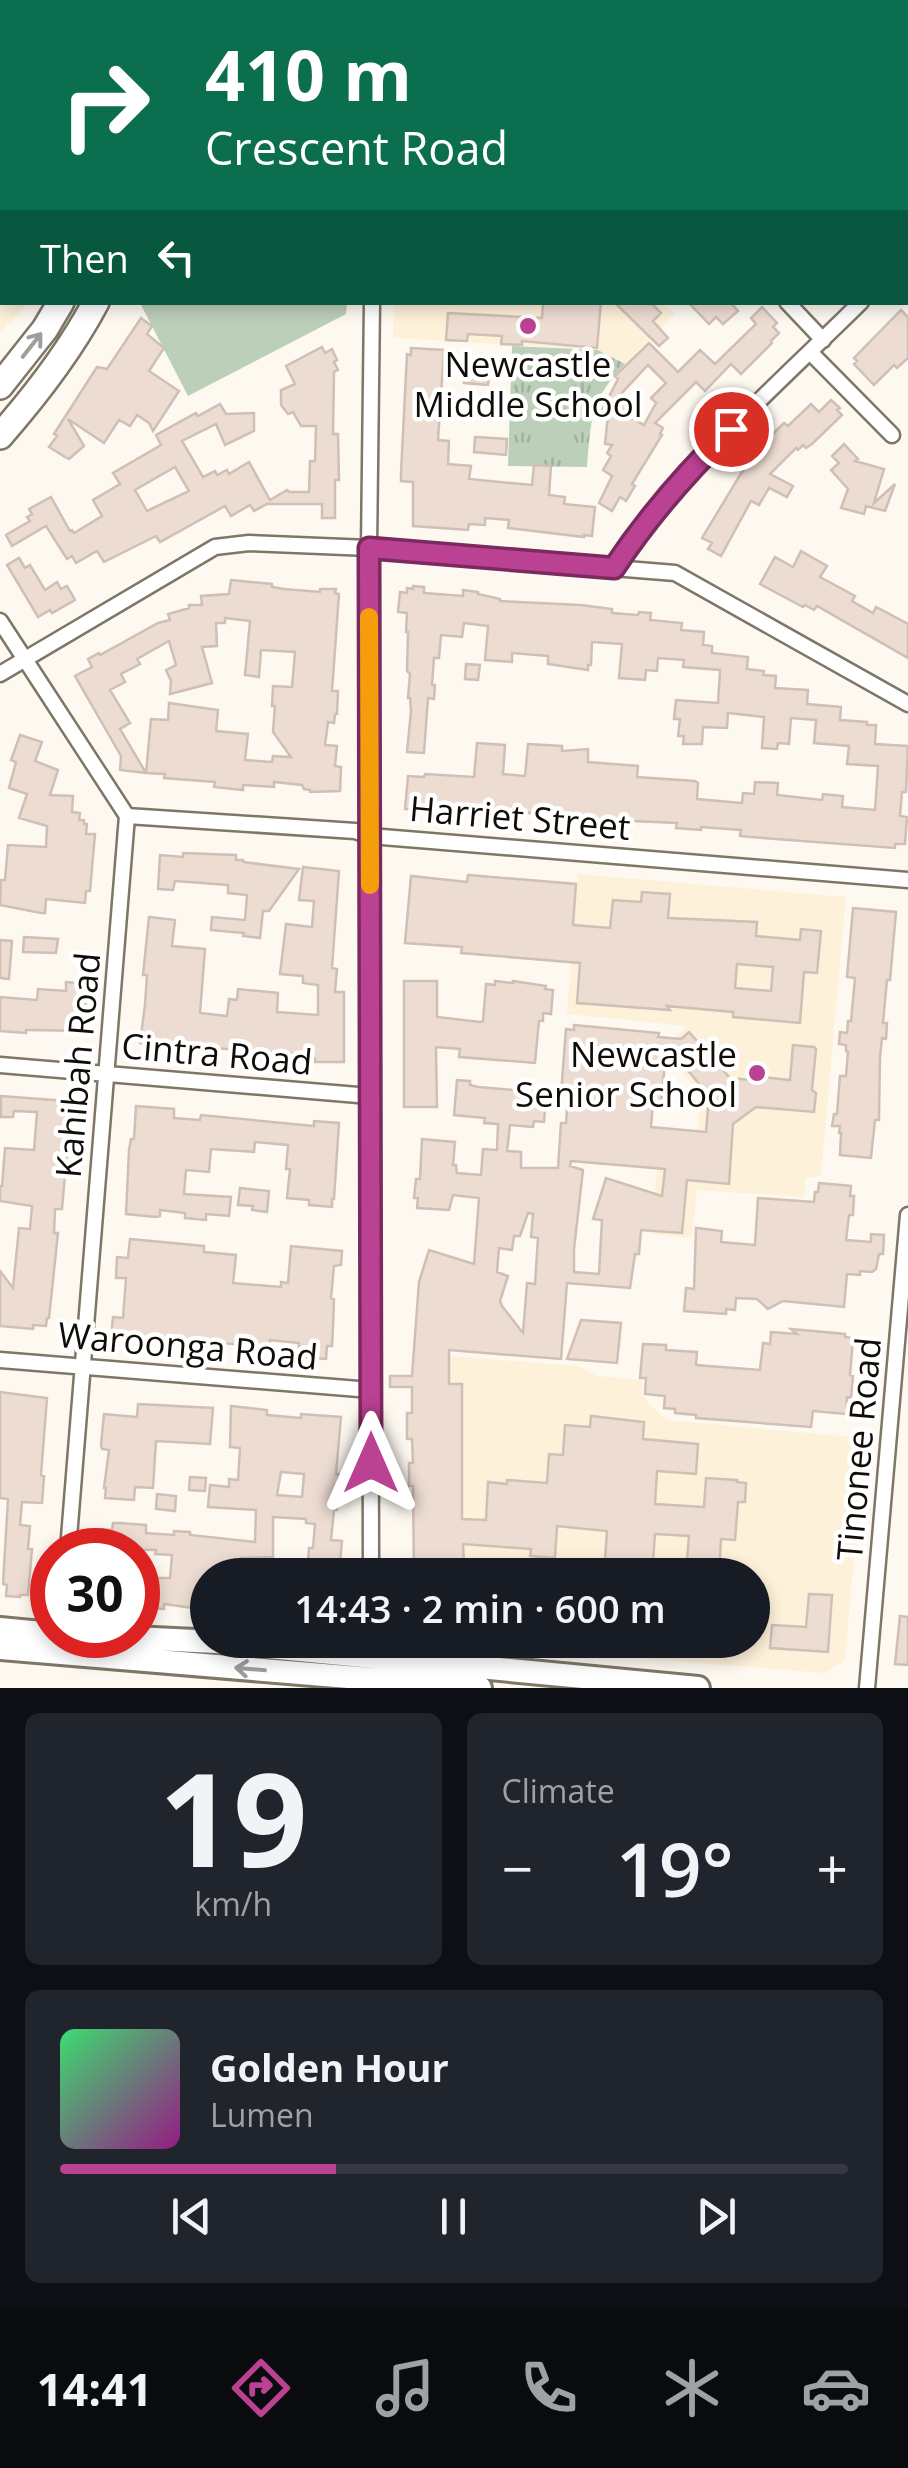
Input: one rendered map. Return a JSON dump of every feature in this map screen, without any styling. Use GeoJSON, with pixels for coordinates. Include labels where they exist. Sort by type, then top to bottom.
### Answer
{"type":"FeatureCollection","features":[{"type":"Feature","properties":{"kind":"highway"},"geometry":{"type":"LineString","coordinates":[[0,386],[60,305]]}},
{"type":"Feature","properties":{"kind":"highway"},"geometry":{"type":"LineString","coordinates":[[0,436],[58,362],[94,305]]}},
{"type":"Feature","properties":{"kind":"main road"},"geometry":{"type":"LineString","coordinates":[[0,1629],[30,1632]]}},
{"type":"Feature","properties":{"kind":"main road"},"geometry":{"type":"LineString","coordinates":[[160,1639],[216,1642],[480,1688]]}},
{"type":"Feature","properties":{"kind":"main road"},"geometry":{"type":"LineString","coordinates":[[0,1648],[370,1666],[698,1688]]}},
{"type":"Feature","properties":{"kind":"street"},"geometry":{"type":"LineString","coordinates":[[371,1558],[372,305]]}},
{"type":"Feature","properties":{"kind":"street"},"geometry":{"type":"LineString","coordinates":[[790,305],[823,340]]}},
{"type":"Feature","properties":{"kind":"street"},"geometry":{"type":"LineString","coordinates":[[614,568],[704,455],[859,305]]}},
{"type":"Feature","properties":{"kind":"street"},"geometry":{"type":"LineString","coordinates":[[810,352],[892,435]]}},
{"type":"Feature","properties":{"kind":"street"},"geometry":{"type":"LineString","coordinates":[[0,674],[215,547],[249,542],[369,548],[675,574],[908,704]]}},
{"type":"Feature","properties":{"kind":"street"},"geometry":{"type":"LineString","coordinates":[[0,621],[128,816]]}},
{"type":"Feature","properties":{"kind":"street","name":"Harriet Street"},"geometry":{"type":"LineString","coordinates":[[128,816],[355,831],[370,836],[908,880]]}},
{"type":"Feature","properties":{"kind":"street","name":"Kahibah Road"},"geometry":{"type":"LineString","coordinates":[[70,1528],[128,816]]}},
{"type":"Feature","properties":{"kind":"street","name":"Cintra Road"},"geometry":{"type":"LineString","coordinates":[[0,1065],[370,1096]]}},
{"type":"Feature","properties":{"kind":"street","name":"Tinonee Road"},"geometry":{"type":"LineString","coordinates":[[867,1688],[908,1215]]}},
{"type":"Feature","properties":{"kind":"street","name":"Waroonga Road"},"geometry":{"type":"LineString","coordinates":[[0,1360],[371,1390]]}},
{"type":"Feature","properties":{"kind":"shaded area"},"geometry":{"type":"Polygon","coordinates":[[[0,305],[26,305],[0,333],[0,305]]]}},
{"type":"Feature","properties":{"kind":"shaded area","name":"Newcastle Middle School"},"geometry":{"type":"Polygon","coordinates":[[[394,305],[666,305],[675,314],[625,364],[598,350],[393,338],[394,305]]]}},
{"type":"Feature","properties":{"kind":"shaded area","name":"Newcastle Senior School"},"geometry":{"type":"Polygon","coordinates":[[[578,874],[846,897],[821,1176],[806,1178],[804,1197],[697,1190],[692,1238],[651,1234],[657,1168],[694,1170],[700,1094],[666,1053],[667,1044],[687,1026],[567,1014],[578,874]]]}},
{"type":"Feature","properties":{"kind":"shaded area"},"geometry":{"type":"Polygon","coordinates":[[[412,1353],[579,1366],[597,1376],[642,1380],[643,1396],[668,1420],[853,1437],[854,1461],[862,1463],[845,1661],[824,1673],[639,1658],[770,1658],[770,1558],[414,1558],[413,1486],[409,1486],[412,1439],[407,1439],[412,1388],[408,1387],[407,1376],[412,1375],[412,1353]]]}},
{"type":"Feature","properties":{"kind":"green space"},"geometry":{"type":"Polygon","coordinates":[[[141,305],[347,305],[346,314],[188,396],[141,305]]]}},
{"type":"Feature","properties":{"kind":"green space"},"geometry":{"type":"Polygon","coordinates":[[[512,346],[598,350],[625,364],[594,411],[587,467],[508,466],[512,346]]]}},
{"type":"Feature","properties":{"kind":"building"},"geometry":{"type":"Polygon","coordinates":[[[543,305],[601,305],[597,348],[522,341],[522,345],[501,344],[502,336],[468,334],[467,341],[446,340],[448,313],[542,318],[543,305]]]}},
{"type":"Feature","properties":{"kind":"building"},"geometry":{"type":"Polygon","coordinates":[[[617,305],[653,305],[661,313],[653,321],[668,338],[659,346],[617,305]]]}},
{"type":"Feature","properties":{"kind":"building"},"geometry":{"type":"Polygon","coordinates":[[[691,305],[733,305],[738,311],[723,324],[716,317],[709,324],[691,305]]]}},
{"type":"Feature","properties":{"kind":"building"},"geometry":{"type":"Polygon","coordinates":[[[762,307],[777,323],[773,327],[779,333],[772,343],[741,374],[731,364],[705,391],[696,382],[655,423],[663,428],[662,435],[626,501],[620,497],[612,511],[599,503],[612,476],[603,470],[612,445],[605,444],[608,415],[601,412],[618,379],[615,376],[649,343],[678,372],[700,350],[715,364],[756,324],[751,318],[762,307]],[[648,365],[621,394],[631,399],[623,413],[644,425],[656,403],[651,398],[666,383],[648,365]]]}},
{"type":"Feature","properties":{"kind":"building"},"geometry":{"type":"Polygon","coordinates":[[[901,310],[908,317],[908,358],[897,368],[894,365],[874,385],[854,364],[854,358],[901,310]]]}},
{"type":"Feature","properties":{"kind":"building"},"geometry":{"type":"Polygon","coordinates":[[[141,318],[152,326],[147,334],[164,348],[149,371],[179,391],[153,431],[137,415],[130,426],[119,420],[104,443],[68,419],[84,446],[69,459],[49,447],[97,367],[107,369],[141,318]]]}},
{"type":"Feature","properties":{"kind":"building"},"geometry":{"type":"Polygon","coordinates":[[[322,347],[325,353],[332,349],[337,360],[333,434],[338,434],[339,480],[335,480],[335,518],[322,518],[322,504],[267,504],[254,511],[250,505],[231,516],[225,506],[160,542],[156,536],[104,562],[97,551],[76,563],[72,556],[67,559],[46,526],[12,546],[6,535],[30,521],[29,509],[51,497],[74,533],[102,516],[93,500],[120,484],[113,473],[161,445],[156,435],[220,404],[226,414],[254,413],[254,431],[225,445],[216,424],[182,441],[203,477],[215,471],[217,475],[227,470],[229,474],[249,462],[270,500],[287,490],[309,492],[316,426],[301,426],[293,412],[288,414],[281,405],[281,390],[295,384],[286,366],[322,347]],[[175,467],[135,490],[147,511],[189,491],[175,467]]]}},
{"type":"Feature","properties":{"kind":"building"},"geometry":{"type":"Polygon","coordinates":[[[411,348],[444,350],[438,440],[449,441],[448,464],[471,466],[469,479],[532,485],[534,465],[551,466],[549,495],[565,497],[564,504],[595,507],[592,536],[508,528],[509,520],[485,518],[485,525],[469,524],[468,530],[413,526],[413,482],[401,481],[407,354],[411,355],[411,348]]]}},
{"type":"Feature","properties":{"kind":"building"},"geometry":{"type":"Polygon","coordinates":[[[465,366],[490,368],[488,385],[464,383],[465,366]]]}},
{"type":"Feature","properties":{"kind":"building"},"geometry":{"type":"Polygon","coordinates":[[[831,400],[842,415],[812,444],[796,448],[770,474],[793,486],[787,497],[769,488],[759,505],[751,501],[721,556],[708,549],[712,543],[702,538],[743,470],[762,452],[758,448],[811,404],[819,412],[831,400]]]}},
{"type":"Feature","properties":{"kind":"building"},"geometry":{"type":"Polygon","coordinates":[[[475,437],[507,439],[506,455],[474,452],[475,437]]]}},
{"type":"Feature","properties":{"kind":"building"},"geometry":{"type":"Polygon","coordinates":[[[844,444],[858,459],[855,461],[884,469],[874,503],[895,484],[885,511],[866,506],[864,514],[841,508],[848,489],[831,470],[839,463],[832,456],[844,444]]]}},
{"type":"Feature","properties":{"kind":"building"},"geometry":{"type":"Polygon","coordinates":[[[801,551],[827,566],[820,577],[855,596],[852,601],[873,613],[876,607],[908,624],[908,658],[817,606],[814,610],[803,607],[760,584],[775,557],[793,567],[801,551]]]}},
{"type":"Feature","properties":{"kind":"building"},"geometry":{"type":"Polygon","coordinates":[[[19,558],[25,568],[30,565],[45,590],[57,582],[61,589],[67,586],[75,600],[38,617],[7,565],[19,558]]]}},
{"type":"Feature","properties":{"kind":"building"},"geometry":{"type":"Polygon","coordinates":[[[231,580],[284,589],[336,589],[339,594],[332,691],[338,691],[337,714],[334,723],[328,722],[325,745],[337,746],[335,766],[341,767],[340,791],[310,792],[302,785],[274,782],[274,787],[243,785],[243,790],[214,787],[215,782],[120,770],[121,756],[75,676],[92,667],[88,659],[170,620],[168,614],[189,605],[202,605],[201,596],[229,594],[231,580]],[[225,618],[225,623],[216,623],[217,646],[202,647],[212,683],[170,694],[171,681],[166,670],[176,665],[169,641],[137,659],[140,664],[121,674],[125,682],[110,690],[130,723],[120,729],[146,773],[151,719],[168,720],[169,703],[218,710],[216,731],[248,734],[245,760],[272,762],[273,756],[291,757],[273,732],[272,706],[273,686],[292,687],[295,652],[261,650],[259,677],[245,675],[250,621],[225,618]]]}},
{"type":"Feature","properties":{"kind":"building"},"geometry":{"type":"Polygon","coordinates":[[[424,587],[424,593],[463,596],[463,590],[500,601],[581,605],[612,609],[612,613],[651,613],[650,620],[682,623],[681,630],[704,632],[703,645],[712,646],[712,653],[748,657],[747,669],[776,676],[775,688],[808,690],[807,704],[841,707],[840,720],[876,725],[875,744],[908,746],[906,792],[902,792],[900,816],[907,817],[905,844],[895,844],[895,848],[750,837],[740,836],[741,830],[676,828],[677,823],[482,808],[405,809],[408,776],[474,777],[477,743],[505,745],[503,774],[525,776],[528,744],[562,746],[562,751],[588,749],[588,762],[638,766],[637,777],[695,781],[697,799],[742,803],[743,793],[754,794],[755,782],[778,783],[777,795],[822,800],[823,794],[843,796],[842,807],[875,810],[878,766],[847,764],[849,746],[814,743],[816,720],[791,718],[789,744],[778,743],[777,749],[762,748],[764,717],[728,713],[727,728],[703,727],[702,744],[683,744],[684,736],[678,736],[680,719],[674,719],[676,700],[718,703],[720,670],[683,667],[684,660],[658,658],[657,671],[646,670],[645,680],[619,678],[622,644],[592,642],[588,670],[548,664],[548,656],[512,653],[512,662],[485,660],[488,626],[464,623],[462,637],[441,635],[439,658],[434,658],[434,699],[428,698],[424,753],[407,752],[411,711],[407,613],[398,612],[400,592],[407,593],[407,588],[424,587]]]}},
{"type":"Feature","properties":{"kind":"building"},"geometry":{"type":"Polygon","coordinates":[[[466,664],[480,665],[478,680],[465,679],[466,664]]]}},
{"type":"Feature","properties":{"kind":"building"},"geometry":{"type":"Polygon","coordinates":[[[20,735],[42,742],[35,761],[58,770],[50,795],[73,796],[72,812],[80,813],[79,820],[87,824],[86,834],[95,834],[90,891],[86,891],[85,903],[46,899],[45,913],[0,905],[8,845],[46,847],[47,826],[19,818],[27,794],[9,788],[16,762],[11,760],[20,735]]]}},
{"type":"Feature","properties":{"kind":"building"},"geometry":{"type":"Polygon","coordinates":[[[183,853],[236,855],[236,860],[243,862],[299,869],[269,911],[263,911],[260,938],[243,936],[244,933],[211,930],[212,917],[245,920],[247,895],[228,893],[228,885],[175,881],[173,890],[158,889],[160,855],[183,857],[183,853]]]}},
{"type":"Feature","properties":{"kind":"building"},"geometry":{"type":"Polygon","coordinates":[[[303,867],[339,871],[332,968],[337,969],[335,992],[344,992],[344,1062],[315,1062],[299,1058],[299,1054],[140,1043],[149,917],[175,920],[172,946],[205,949],[200,1013],[227,1016],[229,999],[237,1000],[238,989],[278,993],[277,1012],[318,1015],[318,985],[303,983],[303,976],[280,974],[286,924],[312,927],[314,901],[299,900],[303,867]]]}},
{"type":"Feature","properties":{"kind":"building"},"geometry":{"type":"Polygon","coordinates":[[[468,875],[576,884],[573,925],[610,928],[613,900],[641,902],[642,892],[670,894],[668,918],[757,922],[756,936],[800,940],[801,929],[821,931],[817,973],[804,972],[800,1023],[667,1006],[670,1010],[577,1003],[580,963],[461,953],[462,947],[405,943],[411,876],[467,882],[468,875]],[[737,964],[735,988],[771,991],[773,967],[737,964]]]}},
{"type":"Feature","properties":{"kind":"building"},"geometry":{"type":"Polygon","coordinates":[[[853,908],[896,912],[883,1023],[887,1023],[886,1039],[882,1038],[880,1057],[879,1120],[875,1120],[871,1158],[840,1155],[840,1126],[832,1126],[837,1114],[840,1076],[846,1076],[848,1052],[846,1045],[839,1044],[840,1032],[847,1033],[851,1021],[855,978],[847,977],[853,908]]]}},
{"type":"Feature","properties":{"kind":"building"},"geometry":{"type":"Polygon","coordinates":[[[24,937],[58,939],[56,953],[23,952],[24,937]]]}},
{"type":"Feature","properties":{"kind":"building"},"geometry":{"type":"Polygon","coordinates":[[[0,940],[12,941],[9,979],[0,978],[0,940]]]}},
{"type":"Feature","properties":{"kind":"building"},"geometry":{"type":"Polygon","coordinates":[[[404,981],[437,981],[437,1017],[480,1022],[486,984],[513,981],[553,990],[551,1014],[543,1013],[543,1021],[539,1021],[535,1063],[459,1057],[460,1049],[436,1047],[437,1107],[404,1107],[404,981]]]}},
{"type":"Feature","properties":{"kind":"building"},"geometry":{"type":"Polygon","coordinates":[[[66,982],[87,984],[83,1031],[0,1031],[0,997],[37,1000],[38,989],[66,991],[66,982]]]}},
{"type":"Feature","properties":{"kind":"building"},"geometry":{"type":"Polygon","coordinates":[[[574,1025],[659,1033],[658,1037],[681,1039],[689,1032],[730,1078],[762,1081],[762,1077],[790,1080],[793,1045],[814,1047],[814,1112],[756,1107],[733,1124],[729,1184],[687,1180],[682,1233],[641,1230],[630,1288],[567,1283],[561,1359],[449,1350],[449,1384],[462,1384],[462,1519],[486,1520],[488,1482],[547,1483],[549,1454],[563,1455],[565,1425],[590,1427],[591,1416],[644,1422],[643,1439],[698,1444],[696,1474],[657,1471],[655,1504],[704,1507],[706,1478],[746,1483],[745,1502],[738,1502],[735,1540],[721,1539],[720,1558],[687,1558],[689,1536],[655,1534],[653,1558],[605,1558],[607,1531],[557,1526],[555,1558],[530,1556],[531,1549],[463,1544],[464,1558],[414,1558],[413,1486],[409,1486],[412,1439],[407,1439],[412,1387],[390,1387],[390,1376],[412,1376],[419,1282],[429,1250],[474,1264],[479,1198],[453,1195],[449,1210],[417,1208],[418,1198],[414,1198],[416,1179],[420,1179],[422,1139],[455,1142],[453,1165],[457,1173],[481,1175],[483,1149],[497,1150],[498,1124],[484,1123],[485,1118],[454,1115],[457,1080],[479,1087],[537,1092],[536,1096],[546,1097],[544,1122],[534,1121],[533,1127],[510,1125],[507,1151],[521,1152],[521,1168],[558,1168],[561,1123],[566,1123],[568,1095],[561,1094],[566,1029],[574,1030],[574,1025]],[[667,1045],[661,1102],[653,1102],[651,1127],[706,1132],[709,1096],[667,1045]],[[571,1161],[570,1166],[583,1170],[574,1272],[599,1274],[602,1220],[593,1219],[606,1178],[662,1196],[665,1169],[571,1161]],[[528,1213],[520,1236],[514,1236],[512,1250],[499,1248],[497,1272],[508,1276],[502,1306],[523,1333],[527,1283],[535,1284],[538,1238],[531,1237],[533,1214],[528,1213]]]}},
{"type":"Feature","properties":{"kind":"building"},"geometry":{"type":"Polygon","coordinates":[[[1,1096],[66,1101],[71,1106],[62,1209],[55,1209],[54,1233],[58,1233],[49,1318],[46,1326],[33,1325],[33,1329],[0,1326],[0,1271],[13,1288],[19,1228],[30,1229],[32,1206],[0,1201],[0,1186],[5,1148],[34,1150],[37,1112],[14,1111],[13,1117],[1,1117],[1,1096]]]}},
{"type":"Feature","properties":{"kind":"building"},"geometry":{"type":"Polygon","coordinates":[[[136,1106],[174,1109],[174,1118],[200,1120],[201,1115],[314,1126],[314,1121],[339,1123],[332,1207],[287,1198],[288,1145],[255,1142],[254,1152],[211,1149],[209,1172],[186,1170],[184,1194],[231,1197],[229,1216],[206,1214],[206,1220],[160,1210],[156,1217],[126,1214],[136,1106]]]}},
{"type":"Feature","properties":{"kind":"building"},"geometry":{"type":"Polygon","coordinates":[[[819,1183],[851,1186],[853,1215],[849,1215],[846,1240],[871,1242],[871,1234],[884,1235],[883,1254],[879,1254],[876,1269],[860,1271],[860,1275],[847,1274],[844,1307],[783,1301],[768,1309],[757,1299],[736,1298],[735,1310],[726,1309],[726,1314],[684,1311],[686,1288],[694,1289],[696,1228],[722,1231],[721,1242],[755,1245],[758,1198],[814,1202],[819,1183]]]}},
{"type":"Feature","properties":{"kind":"building"},"geometry":{"type":"Polygon","coordinates":[[[240,1188],[269,1191],[267,1212],[238,1205],[240,1188]]]}},
{"type":"Feature","properties":{"kind":"building"},"geometry":{"type":"Polygon","coordinates":[[[130,1239],[204,1246],[204,1252],[236,1255],[233,1283],[281,1287],[281,1282],[288,1283],[291,1246],[342,1251],[341,1265],[334,1266],[332,1346],[327,1346],[326,1359],[298,1357],[299,1343],[270,1340],[269,1349],[257,1345],[111,1338],[113,1317],[123,1318],[126,1278],[116,1278],[117,1257],[128,1258],[130,1239]]]}},
{"type":"Feature","properties":{"kind":"building"},"geometry":{"type":"Polygon","coordinates":[[[581,1320],[621,1323],[617,1363],[567,1359],[581,1320]]]}},
{"type":"Feature","properties":{"kind":"building"},"geometry":{"type":"Polygon","coordinates":[[[791,1329],[853,1338],[851,1398],[847,1397],[846,1414],[813,1411],[811,1427],[696,1418],[664,1408],[665,1396],[645,1394],[646,1378],[640,1378],[643,1344],[697,1352],[696,1365],[760,1370],[763,1343],[770,1344],[771,1332],[797,1334],[791,1329]]]}},
{"type":"Feature","properties":{"kind":"building"},"geometry":{"type":"Polygon","coordinates":[[[0,1392],[47,1398],[42,1503],[22,1502],[20,1525],[30,1526],[30,1572],[28,1595],[20,1597],[6,1596],[7,1585],[3,1584],[8,1499],[0,1498],[0,1392]]]}},
{"type":"Feature","properties":{"kind":"building"},"geometry":{"type":"Polygon","coordinates":[[[138,1404],[213,1408],[210,1444],[156,1441],[153,1488],[135,1487],[134,1500],[105,1498],[109,1450],[101,1445],[104,1414],[137,1417],[138,1404]]]}},
{"type":"Feature","properties":{"kind":"building"},"geometry":{"type":"Polygon","coordinates":[[[231,1406],[267,1410],[267,1415],[341,1417],[337,1510],[331,1540],[342,1541],[340,1558],[308,1558],[315,1524],[306,1523],[306,1519],[273,1517],[273,1557],[190,1558],[190,1608],[164,1604],[164,1609],[160,1609],[160,1578],[170,1578],[172,1555],[160,1554],[160,1534],[190,1532],[255,1542],[256,1510],[208,1507],[210,1485],[229,1487],[229,1479],[238,1480],[240,1448],[230,1447],[231,1406]],[[281,1472],[277,1495],[302,1497],[304,1474],[281,1472]]]}},
{"type":"Feature","properties":{"kind":"building"},"geometry":{"type":"Polygon","coordinates":[[[190,1477],[206,1478],[205,1491],[189,1490],[190,1477]]]}},
{"type":"Feature","properties":{"kind":"building"},"geometry":{"type":"Polygon","coordinates":[[[157,1494],[176,1496],[175,1511],[156,1509],[157,1494]]]}},
{"type":"Feature","properties":{"kind":"building"},"geometry":{"type":"Polygon","coordinates":[[[113,1523],[146,1528],[112,1528],[113,1523]]]}},
{"type":"Feature","properties":{"kind":"building"},"geometry":{"type":"Polygon","coordinates":[[[809,1594],[832,1595],[828,1652],[770,1648],[772,1625],[806,1627],[809,1594]]]}},
{"type":"Feature","properties":{"kind":"building"},"geometry":{"type":"Polygon","coordinates":[[[900,1616],[908,1617],[908,1665],[895,1664],[900,1616]]]}},
{"type":"Feature","properties":{"kind":"slow traffic"},"geometry":{"type":"LineString","coordinates":[[369,617],[370,885]]}},
{"type":"Feature","properties":{"kind":"place","name":"Newcastle Middle School"},"geometry":{"type":"Point","coordinates":[528,326]}},
{"type":"Feature","properties":{"kind":"place","name":"Newcastle Senior School"},"geometry":{"type":"Point","coordinates":[757,1073]}},
{"type":"Feature","properties":{"kind":"route"},"geometry":{"type":"LineString","coordinates":[[371,1463],[369,548],[614,568],[680,483],[731,429]]}}]}
